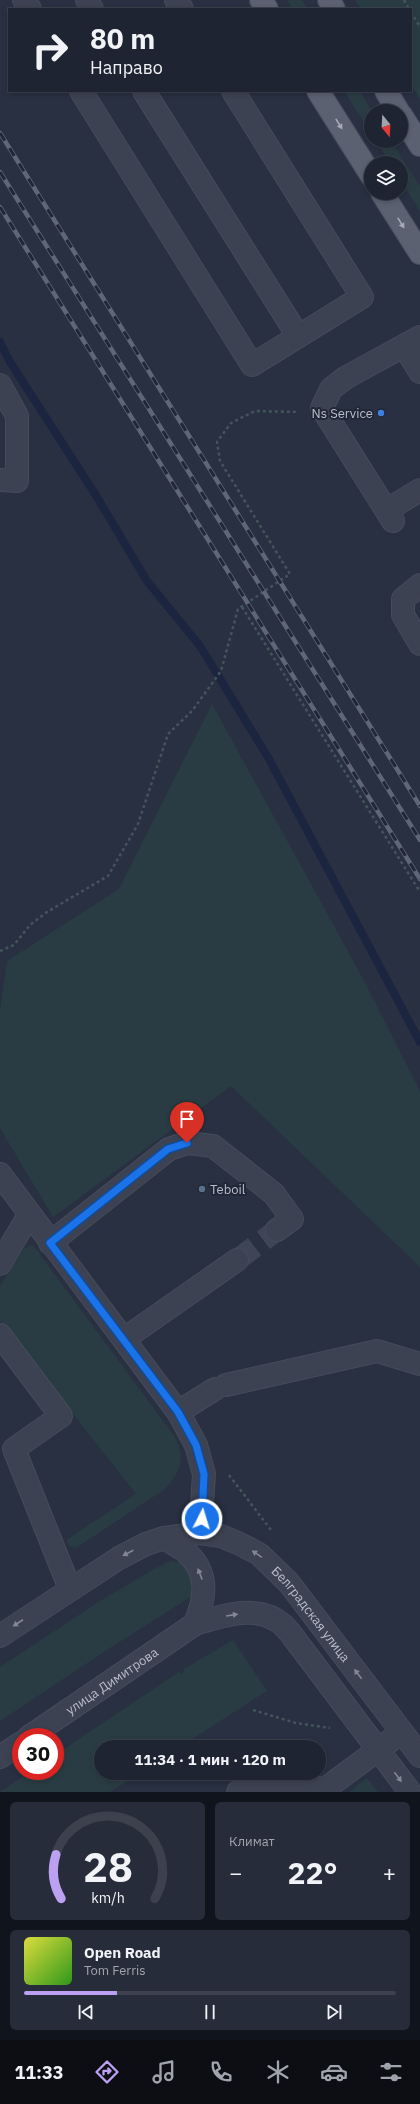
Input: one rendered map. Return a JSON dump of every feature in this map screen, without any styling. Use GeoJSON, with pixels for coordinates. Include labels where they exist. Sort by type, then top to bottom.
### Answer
{"type":"FeatureCollection","features":[{"type":"Feature","properties":{"kind":"main road"},"geometry":{"type":"LineString","coordinates":[[319,92],[364,164]]}},
{"type":"Feature","properties":{"kind":"main road"},"geometry":{"type":"LineString","coordinates":[[387,92],[394,104]]}},
{"type":"Feature","properties":{"kind":"main road"},"geometry":{"type":"LineString","coordinates":[[408,126],[420,146]]}},
{"type":"Feature","properties":{"kind":"main road"},"geometry":{"type":"LineString","coordinates":[[386,200],[420,253]]}},
{"type":"Feature","properties":{"kind":"street"},"geometry":{"type":"LineString","coordinates":[[82,92],[252,365],[362,297],[234,92]]}},
{"type":"Feature","properties":{"kind":"street"},"geometry":{"type":"LineString","coordinates":[[145,92],[298,336]]}},
{"type":"Feature","properties":{"kind":"street"},"geometry":{"type":"LineString","coordinates":[[420,372],[412,341],[345,378],[331,390],[322,408],[390,516],[420,490]]}},
{"type":"Feature","properties":{"kind":"street"},"geometry":{"type":"LineString","coordinates":[[0,385],[17,416],[17,481],[0,480]]}},
{"type":"Feature","properties":{"kind":"street"},"geometry":{"type":"LineString","coordinates":[[420,585],[403,599],[403,615],[420,644]]}},
{"type":"Feature","properties":{"kind":"street"},"geometry":{"type":"LineString","coordinates":[[50,1243],[168,1149],[187,1143],[213,1146],[274,1194],[292,1219],[277,1230]]}},
{"type":"Feature","properties":{"kind":"street"},"geometry":{"type":"LineString","coordinates":[[0,1174],[29,1215],[178,1412],[196,1445],[204,1474],[200,1533]]}},
{"type":"Feature","properties":{"kind":"street"},"geometry":{"type":"LineString","coordinates":[[0,1264],[29,1215]]}},
{"type":"Feature","properties":{"kind":"street"},"geometry":{"type":"LineString","coordinates":[[124,1339],[237,1260]]}},
{"type":"Feature","properties":{"kind":"street"},"geometry":{"type":"LineString","coordinates":[[0,1335],[61,1416],[14,1449],[70,1590]]}},
{"type":"Feature","properties":{"kind":"street"},"geometry":{"type":"LineString","coordinates":[[178,1412],[221,1387],[377,1351],[420,1364]]}},
{"type":"Feature","properties":{"kind":"street","name":"Белградская улица"},"geometry":{"type":"LineString","coordinates":[[164,1538],[200,1533],[221,1536],[259,1554],[272,1565],[289,1583],[321,1624],[420,1756]]}},
{"type":"Feature","properties":{"kind":"street"},"geometry":{"type":"LineString","coordinates":[[0,1636],[119,1558],[146,1544],[164,1538],[188,1553],[199,1570],[205,1588],[202,1606],[195,1624]]}},
{"type":"Feature","properties":{"kind":"street"},"geometry":{"type":"LineString","coordinates":[[195,1624],[221,1616],[243,1613],[259,1614],[273,1618],[283,1625],[410,1792]]}},
{"type":"Feature","properties":{"kind":"street","name":"улица Димитрова"},"geometry":{"type":"LineString","coordinates":[[42,1728],[195,1624]]}},
{"type":"Feature","properties":{"kind":"street"},"geometry":{"type":"LineString","coordinates":[[238,1792],[270,1782],[325,1789],[402,1732]]}},
{"type":"Feature","properties":{"kind":"street"},"geometry":{"type":"LineString","coordinates":[[0,1757],[12,1749]]}},
{"type":"Feature","properties":{"kind":"path"},"geometry":{"type":"LineString","coordinates":[[412,14],[420,26]]}},
{"type":"Feature","properties":{"kind":"path"},"geometry":{"type":"LineString","coordinates":[[0,951],[14,945],[30,926],[47,912],[108,876],[138,824],[168,734],[192,711],[221,671],[238,609],[290,574],[220,461],[218,442],[231,423],[255,411],[299,412],[322,408]]}},
{"type":"Feature","properties":{"kind":"path"},"geometry":{"type":"LineString","coordinates":[[242,607],[420,892]]}},
{"type":"Feature","properties":{"kind":"path"},"geometry":{"type":"LineString","coordinates":[[253,1710],[296,1723],[337,1729]]}},
{"type":"Feature","properties":{"kind":"shaded area"},"geometry":{"type":"Polygon","coordinates":[[[287,0],[302,0],[307,8],[291,8],[287,0]]]}},
{"type":"Feature","properties":{"kind":"shaded area"},"geometry":{"type":"Polygon","coordinates":[[[355,0],[420,0],[420,99],[412,87],[412,8],[360,8],[355,0]]]}},
{"type":"Feature","properties":{"kind":"shaded area"},"geometry":{"type":"Polygon","coordinates":[[[345,92],[361,92],[368,104],[364,104],[364,122],[345,92]]]}},
{"type":"Feature","properties":{"kind":"shaded area"},"geometry":{"type":"Polygon","coordinates":[[[380,148],[396,148],[401,156],[386,156],[380,148]]]}},
{"type":"Feature","properties":{"kind":"shaded area"},"geometry":{"type":"Polygon","coordinates":[[[408,167],[420,186],[420,211],[408,192],[408,167]]]}},
{"type":"Feature","properties":{"kind":"shaded area"},"geometry":{"type":"Polygon","coordinates":[[[212,704],[362,977],[420,1091],[420,1267],[231,1086],[53,1217],[0,1128],[0,1011],[7,961],[119,889],[212,704]]]}},
{"type":"Feature","properties":{"kind":"shaded area"},"geometry":{"type":"Polygon","coordinates":[[[33,1245],[175,1437],[181,1459],[175,1477],[165,1489],[76,1548],[69,1546],[66,1540],[136,1494],[0,1321],[0,1286],[23,1250],[33,1245]]]}},
{"type":"Feature","properties":{"kind":"shaded area"},"geometry":{"type":"Polygon","coordinates":[[[171,1561],[184,1564],[193,1574],[192,1596],[0,1721],[0,1667],[97,1603],[154,1569],[171,1561]]]}},
{"type":"Feature","properties":{"kind":"shaded area"},"geometry":{"type":"Polygon","coordinates":[[[233,1640],[267,1691],[191,1740],[94,1740],[94,1780],[129,1780],[110,1792],[0,1792],[18,1780],[64,1780],[64,1749],[179,1672],[181,1674],[185,1671],[184,1669],[233,1640]]]}},
{"type":"Feature","properties":{"kind":"shaded area"},"geometry":{"type":"Polygon","coordinates":[[[367,1778],[378,1792],[349,1792],[367,1778]]]}},
{"type":"Feature","properties":{"kind":"waterway"},"geometry":{"type":"LineString","coordinates":[[0,342],[10,362],[97,497],[147,581],[200,646],[269,759],[420,1042]]}},
{"type":"Feature","properties":{"kind":"tunnel"},"geometry":{"type":"LineString","coordinates":[[237,1260],[277,1230]]}},
{"type":"Feature","properties":{"kind":"railway"},"geometry":{"type":"LineString","coordinates":[[0,133],[420,806]]}},
{"type":"Feature","properties":{"kind":"railway"},"geometry":{"type":"LineString","coordinates":[[0,172],[420,840]]}},
{"type":"Feature","properties":{"kind":"railway"},"geometry":{"type":"LineString","coordinates":[[0,207],[420,879]]}},
{"type":"Feature","properties":{"kind":"place","name":"Ns Service"},"geometry":{"type":"Point","coordinates":[381,413]}},
{"type":"Feature","properties":{"kind":"place","name":"Teboil"},"geometry":{"type":"Point","coordinates":[202,1189]}},
{"type":"Feature","properties":{"kind":"route"},"geometry":{"type":"LineString","coordinates":[[187,1143],[168,1149],[50,1243],[178,1412],[196,1445],[204,1474],[202,1519]]}}]}
